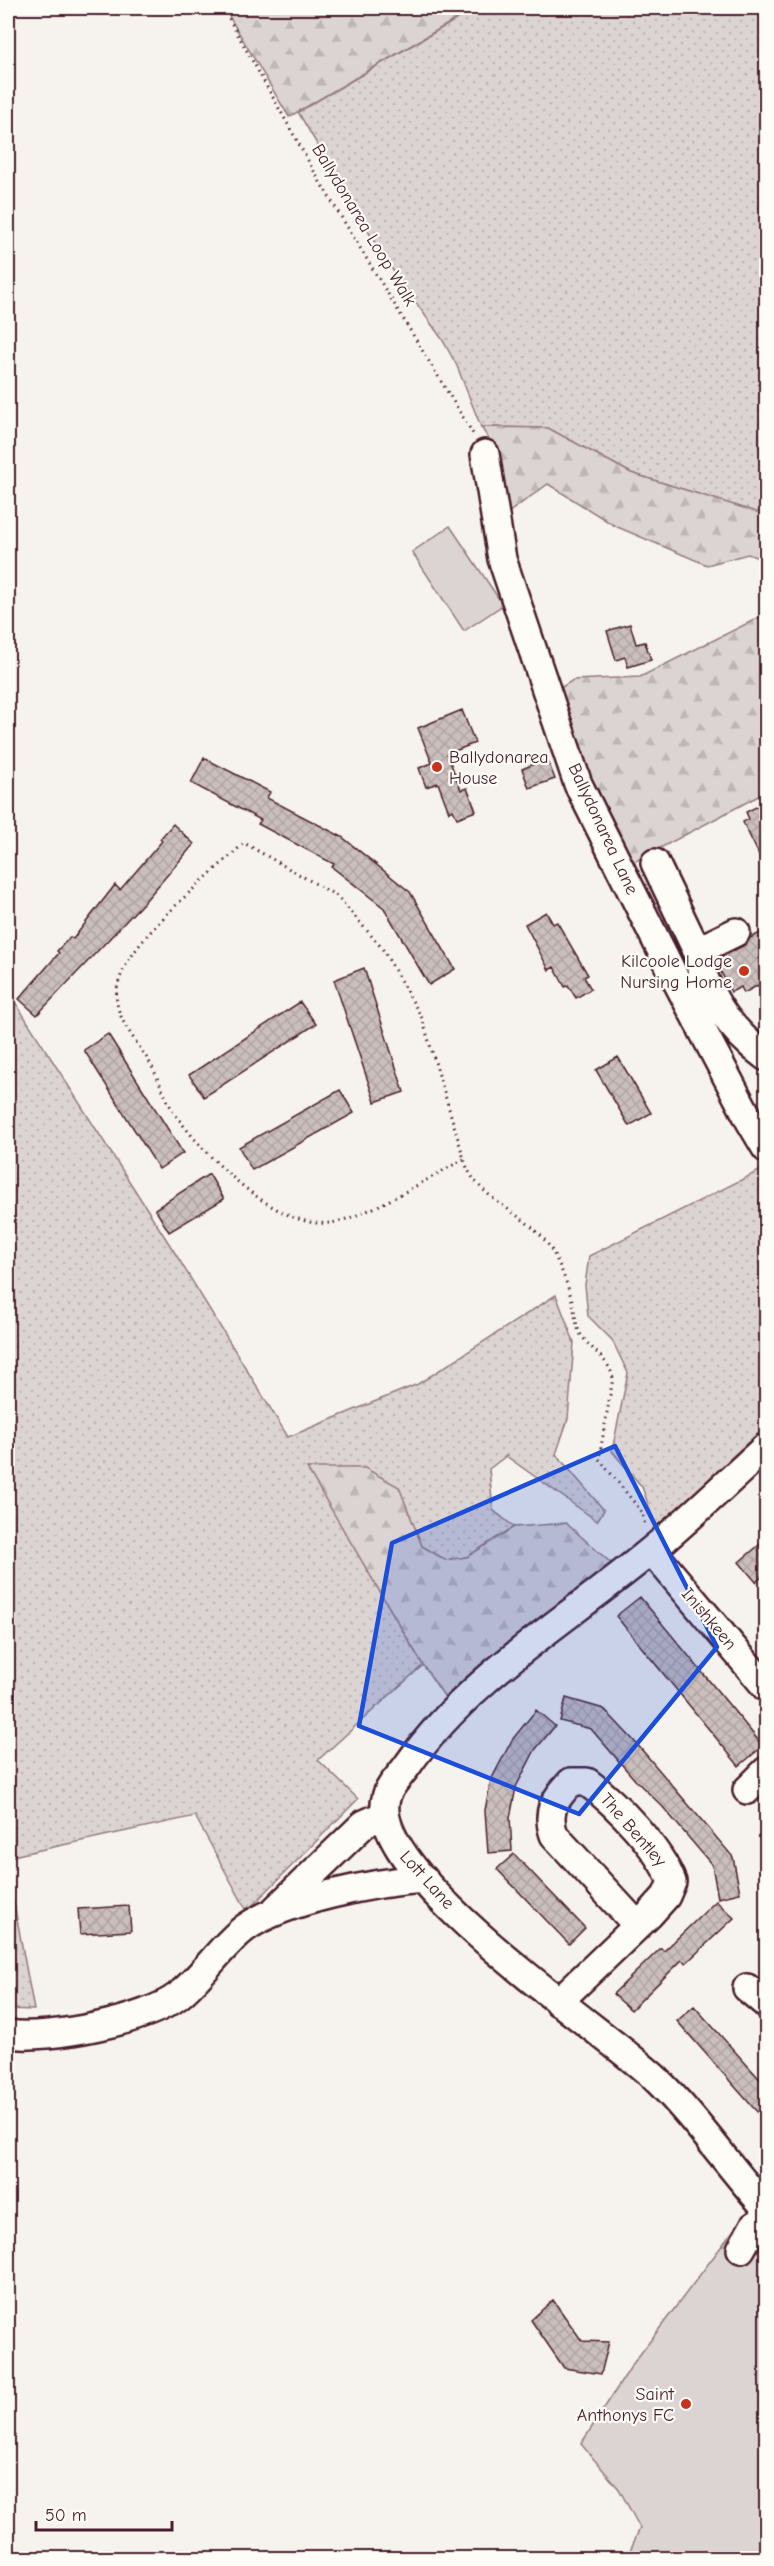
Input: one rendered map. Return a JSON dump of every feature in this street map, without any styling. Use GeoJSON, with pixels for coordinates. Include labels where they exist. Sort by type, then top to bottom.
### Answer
{"type":"FeatureCollection","features":[{"type":"Feature","properties":{"kind":"street","name":"Ballydonarea Lane"},"geometry":{"type":"LineString","coordinates":[[485,454],[502,559],[578,784],[679,984],[766,1148]]}},
{"type":"Feature","properties":{"kind":"street"},"geometry":{"type":"LineString","coordinates":[[655,863],[697,951],[700,966],[722,1015],[748,1044],[766,1057]]}},
{"type":"Feature","properties":{"kind":"street"},"geometry":{"type":"LineString","coordinates":[[697,951],[736,932]]}},
{"type":"Feature","properties":{"kind":"street"},"geometry":{"type":"LineString","coordinates":[[8,2034],[51,2034],[100,2025],[155,2009],[177,1997],[246,1928],[270,1914],[364,1824],[384,1815],[386,1796],[420,1748],[495,1670],[581,1608],[651,1551],[766,1447]]}},
{"type":"Feature","properties":{"kind":"street","name":"Inishkeen"},"geometry":{"type":"LineString","coordinates":[[651,1551],[766,1687]]}},
{"type":"Feature","properties":{"kind":"street"},"geometry":{"type":"LineString","coordinates":[[747,1790],[766,1772]]}},
{"type":"Feature","properties":{"kind":"street","name":"The Bentley"},"geometry":{"type":"LineString","coordinates":[[558,2002],[637,1925],[666,1896],[672,1882],[667,1870],[603,1794],[587,1782],[571,1782],[554,1804],[549,1820],[554,1835],[637,1925]]}},
{"type":"Feature","properties":{"kind":"street","name":"Lott Lane"},"geometry":{"type":"LineString","coordinates":[[384,1815],[394,1843],[424,1879],[509,1961],[653,2077],[691,2116],[766,2208]]}},
{"type":"Feature","properties":{"kind":"street"},"geometry":{"type":"LineString","coordinates":[[270,1914],[381,1882],[424,1879]]}},
{"type":"Feature","properties":{"kind":"street"},"geometry":{"type":"LineString","coordinates":[[741,2249],[754,2226],[766,2219]]}},
{"type":"Feature","properties":{"kind":"path","name":"Ballydonarea Loop Walk"},"geometry":{"type":"LineString","coordinates":[[223,8],[320,182],[384,282],[485,454]]}},
{"type":"Feature","properties":{"kind":"path"},"geometry":{"type":"LineString","coordinates":[[464,1159],[370,1209],[329,1224],[301,1221],[251,1194],[211,1157],[174,1113],[152,1066],[116,1009],[117,987],[126,966],[162,918],[244,843],[337,896],[382,948],[422,1018],[464,1159],[466,1166],[485,1193],[527,1221],[551,1248],[568,1285],[581,1334],[611,1367],[612,1378],[599,1458],[642,1512],[651,1551]]}},
{"type":"Feature","properties":{"kind":"highlighted area"},"geometry":{"type":"Polygon","coordinates":[[[615,1446],[717,1647],[579,1814],[359,1726],[392,1543],[615,1446]]]}},
{"type":"Feature","properties":{"kind":"green space"},"geometry":{"type":"Polygon","coordinates":[[[224,8],[475,8],[289,117],[224,8]]]}},
{"type":"Feature","properties":{"kind":"green space"},"geometry":{"type":"Polygon","coordinates":[[[476,8],[766,8],[766,515],[631,473],[548,428],[481,427],[457,366],[442,339],[384,258],[298,112],[476,8]]]}},
{"type":"Feature","properties":{"kind":"green space"},"geometry":{"type":"Polygon","coordinates":[[[481,427],[548,428],[631,473],[766,515],[766,561],[748,554],[707,565],[615,526],[548,484],[501,518],[490,441],[481,427]]]}},
{"type":"Feature","properties":{"kind":"green space"},"geometry":{"type":"Polygon","coordinates":[[[450,526],[503,605],[464,631],[412,552],[450,526]]]}},
{"type":"Feature","properties":{"kind":"green space"},"geometry":{"type":"Polygon","coordinates":[[[766,614],[766,792],[630,864],[586,784],[552,693],[573,680],[640,677],[766,614]]]}},
{"type":"Feature","properties":{"kind":"green space"},"geometry":{"type":"Polygon","coordinates":[[[8,991],[175,1253],[288,1437],[418,1384],[556,1295],[574,1342],[568,1419],[556,1454],[604,1510],[597,1521],[506,1456],[489,1469],[493,1510],[514,1527],[467,1557],[445,1560],[422,1546],[398,1487],[308,1468],[423,1665],[318,1760],[358,1799],[247,1911],[195,1816],[8,1857],[8,991]]]}},
{"type":"Feature","properties":{"kind":"green space"},"geometry":{"type":"Polygon","coordinates":[[[761,1170],[766,1183],[766,1428],[658,1533],[642,1487],[612,1451],[628,1373],[612,1340],[588,1316],[585,1285],[589,1256],[761,1170]]]}},
{"type":"Feature","properties":{"kind":"green space"},"geometry":{"type":"Polygon","coordinates":[[[307,1468],[365,1468],[399,1487],[422,1546],[445,1560],[467,1557],[514,1527],[566,1523],[612,1564],[448,1702],[423,1665],[307,1468]]]}},
{"type":"Feature","properties":{"kind":"green space"},"geometry":{"type":"Polygon","coordinates":[[[8,1871],[34,2010],[8,2009],[8,1871]]]}},
{"type":"Feature","properties":{"kind":"green space","name":"Saint Anthonys FC"},"geometry":{"type":"Polygon","coordinates":[[[749,2212],[766,2232],[766,2558],[634,2558],[628,2555],[640,2528],[619,2489],[581,2444],[632,2365],[749,2212]]]}},
{"type":"Feature","properties":{"kind":"building"},"geometry":{"type":"Polygon","coordinates":[[[630,624],[636,644],[645,642],[651,660],[628,667],[625,657],[616,660],[607,631],[630,624]]]}},
{"type":"Feature","properties":{"kind":"building","name":"Ballydonarea House"},"geometry":{"type":"Polygon","coordinates":[[[462,710],[475,743],[447,754],[461,790],[467,788],[476,811],[457,818],[453,810],[449,812],[438,783],[426,787],[419,768],[432,763],[418,728],[462,710]]]}},
{"type":"Feature","properties":{"kind":"building"},"geometry":{"type":"Polygon","coordinates":[[[204,758],[270,792],[267,798],[342,837],[410,892],[455,969],[429,985],[384,908],[332,867],[334,864],[258,824],[261,820],[191,783],[204,758]]]}},
{"type":"Feature","properties":{"kind":"building"},"geometry":{"type":"Polygon","coordinates":[[[547,759],[555,779],[529,788],[522,769],[547,759]]]}},
{"type":"Feature","properties":{"kind":"building"},"geometry":{"type":"Polygon","coordinates":[[[766,802],[766,869],[743,822],[749,819],[746,812],[766,802]]]}},
{"type":"Feature","properties":{"kind":"building"},"geometry":{"type":"Polygon","coordinates":[[[173,824],[194,844],[145,901],[37,1015],[19,999],[59,953],[57,951],[70,937],[73,939],[115,885],[120,890],[162,841],[160,839],[173,824]]]}},
{"type":"Feature","properties":{"kind":"building"},"geometry":{"type":"Polygon","coordinates":[[[546,912],[553,924],[557,922],[588,975],[584,977],[591,989],[576,998],[568,985],[565,987],[554,967],[549,970],[525,924],[546,912]]]}},
{"type":"Feature","properties":{"kind":"building","name":"Kilcoole Lodge Nursing Home"},"geometry":{"type":"Polygon","coordinates":[[[766,930],[766,981],[744,993],[741,987],[731,992],[715,960],[743,946],[750,938],[766,930]]]}},
{"type":"Feature","properties":{"kind":"building"},"geometry":{"type":"Polygon","coordinates":[[[364,968],[404,1092],[375,1102],[334,980],[364,968]]]}},
{"type":"Feature","properties":{"kind":"building"},"geometry":{"type":"Polygon","coordinates":[[[300,1002],[316,1024],[204,1097],[189,1075],[300,1002]]]}},
{"type":"Feature","properties":{"kind":"building"},"geometry":{"type":"Polygon","coordinates":[[[108,1034],[183,1153],[159,1169],[84,1050],[108,1034]]]}},
{"type":"Feature","properties":{"kind":"building"},"geometry":{"type":"Polygon","coordinates":[[[618,1057],[651,1113],[629,1126],[596,1070],[618,1057]]]}},
{"type":"Feature","properties":{"kind":"building"},"geometry":{"type":"Polygon","coordinates":[[[340,1090],[354,1113],[252,1170],[239,1147],[340,1090]]]}},
{"type":"Feature","properties":{"kind":"building"},"geometry":{"type":"Polygon","coordinates":[[[209,1174],[224,1199],[169,1232],[155,1209],[209,1174]]]}},
{"type":"Feature","properties":{"kind":"building"},"geometry":{"type":"Polygon","coordinates":[[[766,1539],[766,1573],[756,1582],[739,1562],[766,1539]]]}},
{"type":"Feature","properties":{"kind":"building"},"geometry":{"type":"Polygon","coordinates":[[[640,1597],[763,1746],[739,1766],[616,1616],[640,1597]]]}},
{"type":"Feature","properties":{"kind":"building"},"geometry":{"type":"Polygon","coordinates":[[[566,1698],[604,1709],[636,1743],[733,1857],[740,1893],[718,1898],[712,1865],[662,1806],[636,1781],[591,1729],[560,1721],[566,1698]]]}},
{"type":"Feature","properties":{"kind":"building"},"geometry":{"type":"Polygon","coordinates":[[[536,1710],[555,1726],[535,1750],[516,1787],[510,1818],[512,1851],[488,1853],[485,1810],[491,1780],[512,1740],[536,1710]]]}},
{"type":"Feature","properties":{"kind":"building"},"geometry":{"type":"Polygon","coordinates":[[[514,1854],[585,1928],[569,1944],[497,1869],[514,1854]]]}},
{"type":"Feature","properties":{"kind":"building"},"geometry":{"type":"Polygon","coordinates":[[[716,1901],[734,1918],[686,1963],[682,1960],[631,2010],[613,1994],[661,1948],[664,1951],[716,1901]]]}},
{"type":"Feature","properties":{"kind":"building"},"geometry":{"type":"Polygon","coordinates":[[[129,1906],[131,1931],[80,1934],[78,1909],[129,1906]]]}},
{"type":"Feature","properties":{"kind":"building"},"geometry":{"type":"Polygon","coordinates":[[[694,2006],[766,2086],[766,2122],[677,2021],[694,2006]]]}},
{"type":"Feature","properties":{"kind":"building"},"geometry":{"type":"Polygon","coordinates":[[[553,2300],[582,2341],[609,2342],[601,2374],[564,2368],[531,2320],[553,2300]]]}},
{"type":"Feature","properties":{"kind":"place","name":"Ballydonarea House"},"geometry":{"type":"Point","coordinates":[437,767]}},
{"type":"Feature","properties":{"kind":"place","name":"Kilcoole Lodge Nursing Home"},"geometry":{"type":"Point","coordinates":[744,971]}},
{"type":"Feature","properties":{"kind":"place","name":"Saint Anthonys FC"},"geometry":{"type":"Point","coordinates":[686,2404]}}]}
